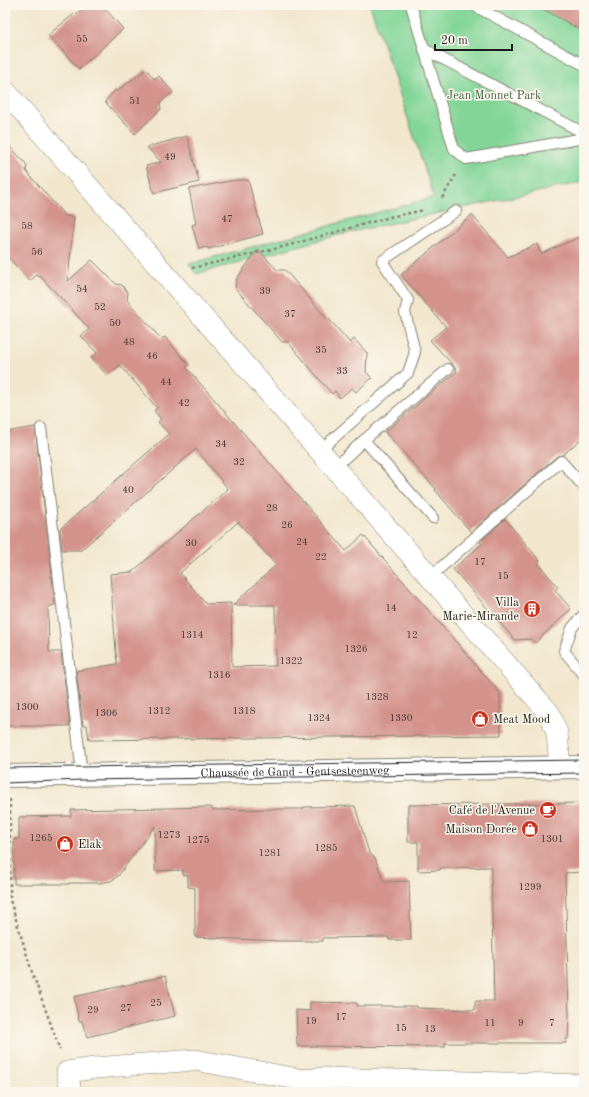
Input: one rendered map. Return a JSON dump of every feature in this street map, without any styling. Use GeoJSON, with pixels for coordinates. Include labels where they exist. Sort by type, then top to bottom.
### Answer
{"type":"FeatureCollection","features":[{"type":"Feature","properties":{"kind":"main road","name":"Chaussée de Gand - Gentsesteenweg"},"geometry":{"type":"LineString","coordinates":[[8,775],[584,767]]}},
{"type":"Feature","properties":{"kind":"street"},"geometry":{"type":"LineString","coordinates":[[5,91],[549,713],[556,733],[560,767]]}},
{"type":"Feature","properties":{"kind":"street"},"geometry":{"type":"LineString","coordinates":[[71,1092],[67,1072],[95,1068],[195,1060],[312,1086],[584,1084]]}},
{"type":"Feature","properties":{"kind":"lane"},"geometry":{"type":"LineString","coordinates":[[411,5],[454,149],[466,159],[584,138]]}},
{"type":"Feature","properties":{"kind":"lane"},"geometry":{"type":"LineString","coordinates":[[473,5],[584,65]]}},
{"type":"Feature","properties":{"kind":"lane"},"geometry":{"type":"LineString","coordinates":[[424,49],[584,133]]}},
{"type":"Feature","properties":{"kind":"lane"},"geometry":{"type":"LineString","coordinates":[[319,451],[408,373],[415,352],[405,312],[408,300],[382,261],[456,211]]}},
{"type":"Feature","properties":{"kind":"lane"},"geometry":{"type":"LineString","coordinates":[[334,468],[364,440],[448,369]]}},
{"type":"Feature","properties":{"kind":"lane"},"geometry":{"type":"LineString","coordinates":[[41,428],[82,774]]}},
{"type":"Feature","properties":{"kind":"lane"},"geometry":{"type":"LineString","coordinates":[[364,440],[433,518]]}},
{"type":"Feature","properties":{"kind":"lane"},"geometry":{"type":"LineString","coordinates":[[430,577],[561,461],[584,487]]}},
{"type":"Feature","properties":{"kind":"lane"},"geometry":{"type":"LineString","coordinates":[[584,614],[572,628],[564,651],[584,674]]}},
{"type":"Feature","properties":{"kind":"path"},"geometry":{"type":"LineString","coordinates":[[440,201],[466,159]]}},
{"type":"Feature","properties":{"kind":"path"},"geometry":{"type":"LineString","coordinates":[[167,277],[198,266],[282,247],[428,208]]}},
{"type":"Feature","properties":{"kind":"path"},"geometry":{"type":"LineString","coordinates":[[8,775],[10,900],[32,972],[67,1072]]}},
{"type":"Feature","properties":{"kind":"green space","name":"Jean Monnet Park"},"geometry":{"type":"Polygon","coordinates":[[[370,5],[584,5],[584,182],[346,233],[196,274],[189,264],[434,197],[370,5]]]}},
{"type":"Feature","properties":{"kind":"building"},"geometry":{"type":"Polygon","coordinates":[[[87,5],[102,5],[123,29],[79,69],[48,35],[87,5]]]}},
{"type":"Feature","properties":{"kind":"building"},"geometry":{"type":"Polygon","coordinates":[[[536,5],[584,5],[584,32],[536,5]]]}},
{"type":"Feature","properties":{"kind":"building"},"geometry":{"type":"Polygon","coordinates":[[[146,69],[154,79],[159,76],[173,92],[160,103],[161,109],[135,134],[105,102],[115,90],[117,91],[146,69]]]}},
{"type":"Feature","properties":{"kind":"building"},"geometry":{"type":"Polygon","coordinates":[[[187,136],[199,182],[154,193],[146,166],[161,162],[147,147],[187,136]]]}},
{"type":"Feature","properties":{"kind":"building"},"geometry":{"type":"Polygon","coordinates":[[[5,141],[27,165],[26,171],[65,216],[74,217],[68,281],[92,260],[116,284],[122,285],[128,293],[127,300],[161,339],[165,337],[189,365],[186,367],[346,551],[363,535],[500,693],[501,735],[89,740],[87,725],[83,725],[76,671],[117,664],[110,574],[132,572],[228,489],[196,449],[81,550],[62,550],[60,529],[169,434],[158,422],[161,419],[154,411],[157,408],[120,365],[107,375],[91,358],[97,353],[81,336],[89,329],[74,312],[40,276],[39,277],[37,275],[30,281],[5,254],[5,141]],[[238,522],[180,573],[206,604],[231,603],[232,667],[276,666],[275,605],[233,605],[276,565],[238,522]]]}},
{"type":"Feature","properties":{"kind":"building"},"geometry":{"type":"Polygon","coordinates":[[[235,180],[248,180],[263,234],[209,249],[206,247],[199,249],[192,225],[196,224],[189,189],[235,180]]]}},
{"type":"Feature","properties":{"kind":"building"},"geometry":{"type":"Polygon","coordinates":[[[472,215],[508,257],[537,244],[541,254],[584,235],[584,436],[563,455],[557,456],[471,532],[435,490],[436,489],[385,432],[457,371],[430,340],[446,327],[401,275],[472,215]]]}},
{"type":"Feature","properties":{"kind":"building"},"geometry":{"type":"Polygon","coordinates":[[[258,249],[277,270],[285,270],[350,343],[354,339],[367,353],[366,372],[372,378],[356,392],[352,388],[340,398],[335,391],[332,394],[288,342],[282,342],[235,288],[236,280],[258,249]]]}},
{"type":"Feature","properties":{"kind":"building"},"geometry":{"type":"Polygon","coordinates":[[[35,427],[52,575],[50,577],[52,577],[55,605],[48,607],[49,652],[61,652],[70,726],[5,726],[5,432],[35,427]]]}},
{"type":"Feature","properties":{"kind":"building"},"geometry":{"type":"Polygon","coordinates":[[[505,519],[540,561],[538,563],[558,587],[555,590],[571,609],[535,643],[531,639],[515,640],[453,569],[482,544],[480,542],[505,519]]]}},
{"type":"Feature","properties":{"kind":"building"},"geometry":{"type":"Polygon","coordinates":[[[584,803],[584,872],[565,873],[569,1015],[568,1039],[566,1039],[566,1043],[445,1043],[445,1047],[297,1046],[296,1010],[310,1011],[310,1002],[357,1003],[357,1006],[417,1006],[417,1008],[475,1010],[475,1001],[494,1001],[491,867],[440,868],[440,870],[418,871],[418,842],[408,842],[408,805],[584,803]]]}},
{"type":"Feature","properties":{"kind":"building"},"geometry":{"type":"Polygon","coordinates":[[[355,806],[369,853],[375,858],[384,882],[409,881],[411,940],[389,940],[388,937],[323,938],[323,941],[280,941],[195,937],[195,888],[188,887],[188,875],[183,875],[183,870],[155,871],[155,826],[118,876],[111,881],[69,884],[14,884],[14,839],[19,839],[19,817],[71,816],[71,810],[212,807],[212,810],[303,809],[304,807],[355,806]]]}},
{"type":"Feature","properties":{"kind":"building"},"geometry":{"type":"Polygon","coordinates":[[[165,976],[175,1016],[87,1037],[82,1021],[79,1021],[74,997],[165,976]]]}},
{"type":"Feature","properties":{"kind":"tram line"},"geometry":{"type":"LineString","coordinates":[[5,768],[584,760]]}},
{"type":"Feature","properties":{"kind":"tram line"},"geometry":{"type":"LineString","coordinates":[[5,783],[82,780],[584,773]]}},
{"type":"Feature","properties":{"kind":"place","name":"Villa Marie-Mirande"},"geometry":{"type":"Point","coordinates":[532,609]}},
{"type":"Feature","properties":{"kind":"place","name":"Meat Mood"},"geometry":{"type":"Point","coordinates":[480,719]}},
{"type":"Feature","properties":{"kind":"place","name":"Café de l'Avenue"},"geometry":{"type":"Point","coordinates":[548,810]}},
{"type":"Feature","properties":{"kind":"place","name":"Maison Dorée"},"geometry":{"type":"Point","coordinates":[530,829]}},
{"type":"Feature","properties":{"kind":"place","name":"Elak"},"geometry":{"type":"Point","coordinates":[65,844]}}]}
